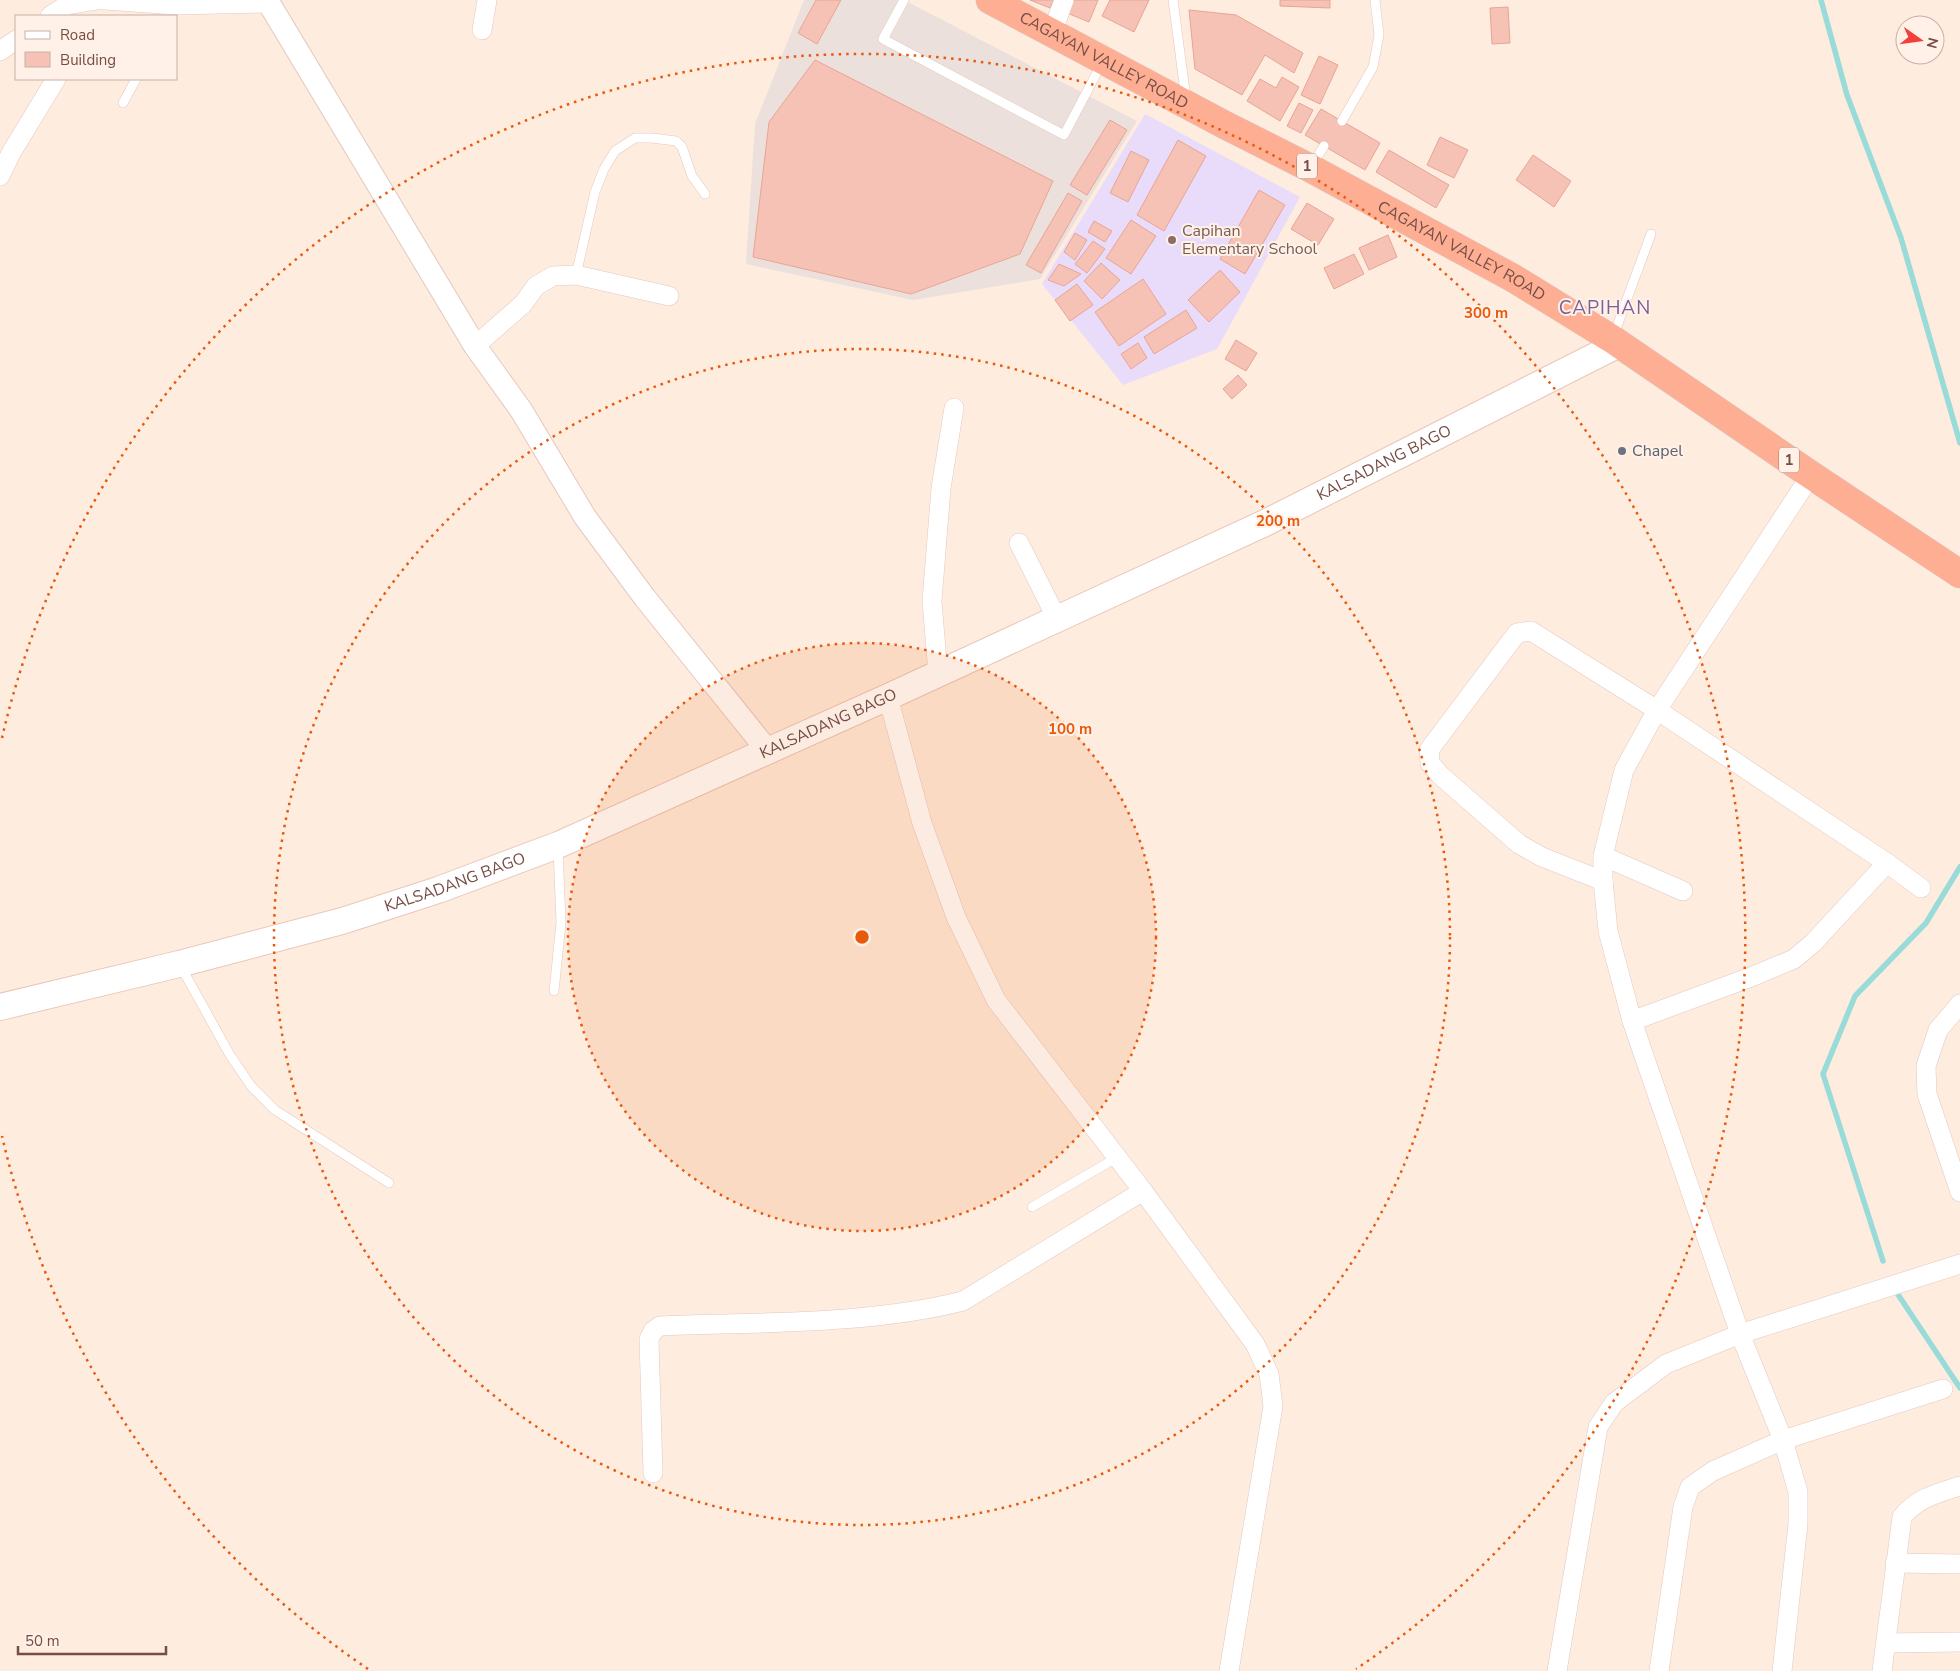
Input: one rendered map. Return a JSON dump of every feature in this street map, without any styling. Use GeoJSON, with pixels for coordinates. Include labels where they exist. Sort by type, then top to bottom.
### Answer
{"type":"FeatureCollection","features":[{"type":"Feature","properties":{"kind":"highway","name":"CAGAYAN VALLEY ROAD"},"geometry":{"type":"LineString","coordinates":[[990,0],[1187,104],[1317,157],[1616,341],[1811,475],[1960,574]]}},
{"type":"Feature","properties":{"kind":"main road","name":"KALSADANG BAGO"},"geometry":{"type":"LineString","coordinates":[[0,1007],[342,922],[438,890],[558,845],[888,698],[1265,523],[1616,341]]}},
{"type":"Feature","properties":{"kind":"street"},"geometry":{"type":"LineString","coordinates":[[52,15],[67,5],[98,0]]}},
{"type":"Feature","properties":{"kind":"street"},"geometry":{"type":"LineString","coordinates":[[91,15],[98,0]]}},
{"type":"Feature","properties":{"kind":"street"},"geometry":{"type":"LineString","coordinates":[[104,0],[172,10],[267,1],[476,346],[521,410],[585,517],[645,598],[768,751]]}},
{"type":"Feature","properties":{"kind":"street"},"geometry":{"type":"LineString","coordinates":[[482,30],[487,0]]}},
{"type":"Feature","properties":{"kind":"street"},"geometry":{"type":"LineString","coordinates":[[1052,33],[1064,0]]}},
{"type":"Feature","properties":{"kind":"street"},"geometry":{"type":"LineString","coordinates":[[0,51],[15,41]]}},
{"type":"Feature","properties":{"kind":"street"},"geometry":{"type":"LineString","coordinates":[[0,176],[11,153],[55,80]]}},
{"type":"Feature","properties":{"kind":"street"},"geometry":{"type":"LineString","coordinates":[[476,346],[523,304],[536,286],[553,276],[576,275],[669,296]]}},
{"type":"Feature","properties":{"kind":"street"},"geometry":{"type":"LineString","coordinates":[[938,674],[932,601],[941,488],[954,408]]}},
{"type":"Feature","properties":{"kind":"street"},"geometry":{"type":"LineString","coordinates":[[1782,1671],[1798,1524],[1798,1492],[1783,1440],[1740,1334],[1632,1021],[1608,931],[1603,881],[1603,856],[1624,770],[1657,710],[1811,475]]}},
{"type":"Feature","properties":{"kind":"street"},"geometry":{"type":"LineString","coordinates":[[1019,543],[1056,619]]}},
{"type":"Feature","properties":{"kind":"street"},"geometry":{"type":"LineString","coordinates":[[1603,881],[1542,857],[1519,844],[1440,775],[1430,763],[1429,750],[1517,633],[1531,631],[1657,710],[1887,863],[1921,888]]}},
{"type":"Feature","properties":{"kind":"street"},"geometry":{"type":"LineString","coordinates":[[888,698],[922,823],[956,917],[996,1000],[1143,1191],[1255,1344],[1269,1374],[1273,1406],[1229,1671]]}},
{"type":"Feature","properties":{"kind":"street"},"geometry":{"type":"LineString","coordinates":[[1603,856],[1683,891]]}},
{"type":"Feature","properties":{"kind":"street"},"geometry":{"type":"LineString","coordinates":[[1632,1021],[1794,959],[1812,943],[1887,863]]}},
{"type":"Feature","properties":{"kind":"street"},"geometry":{"type":"LineString","coordinates":[[1960,1004],[1938,1030],[1926,1066],[1928,1094],[1960,1192]]}},
{"type":"Feature","properties":{"kind":"street"},"geometry":{"type":"LineString","coordinates":[[653,1473],[649,1339],[653,1330],[660,1326],[845,1318],[934,1308],[963,1301],[1143,1191]]}},
{"type":"Feature","properties":{"kind":"street"},"geometry":{"type":"LineString","coordinates":[[1557,1671],[1598,1427],[1614,1403],[1666,1364],[1740,1334],[1960,1264]]}},
{"type":"Feature","properties":{"kind":"street"},"geometry":{"type":"LineString","coordinates":[[1658,1671],[1683,1506],[1690,1488],[1713,1471],[1783,1440],[1943,1389]]}},
{"type":"Feature","properties":{"kind":"street"},"geometry":{"type":"LineString","coordinates":[[1882,1671],[1902,1517],[1910,1506],[1929,1496],[1960,1486]]}},
{"type":"Feature","properties":{"kind":"street"},"geometry":{"type":"LineString","coordinates":[[1895,1563],[1960,1564]]}},
{"type":"Feature","properties":{"kind":"street"},"geometry":{"type":"LineString","coordinates":[[1886,1642],[1960,1642]]}},
{"type":"Feature","properties":{"kind":"lane"},"geometry":{"type":"LineString","coordinates":[[904,0],[883,39],[1064,135],[1103,60]]}},
{"type":"Feature","properties":{"kind":"lane"},"geometry":{"type":"LineString","coordinates":[[1173,0],[1187,104]]}},
{"type":"Feature","properties":{"kind":"lane"},"geometry":{"type":"LineString","coordinates":[[1342,121],[1374,66],[1379,35],[1375,0]]}},
{"type":"Feature","properties":{"kind":"lane"},"geometry":{"type":"LineString","coordinates":[[123,104],[135,80]]}},
{"type":"Feature","properties":{"kind":"lane"},"geometry":{"type":"LineString","coordinates":[[576,275],[595,192],[604,170],[615,151],[635,138],[676,141],[682,147],[692,176],[705,194]]}},
{"type":"Feature","properties":{"kind":"lane"},"geometry":{"type":"LineString","coordinates":[[1616,341],[1651,234]]}},
{"type":"Feature","properties":{"kind":"lane"},"geometry":{"type":"LineString","coordinates":[[554,991],[561,923],[558,845]]}},
{"type":"Feature","properties":{"kind":"lane"},"geometry":{"type":"LineString","coordinates":[[179,964],[230,1054],[251,1086],[275,1110],[389,1183]]}},
{"type":"Feature","properties":{"kind":"lane"},"geometry":{"type":"LineString","coordinates":[[1032,1207],[1116,1158]]}},
{"type":"Feature","properties":{"kind":"shaded area"},"geometry":{"type":"Polygon","coordinates":[[[804,0],[904,0],[1137,121],[1040,279],[913,300],[746,264],[755,124],[804,0]]]}},
{"type":"Feature","properties":{"kind":"shaded area","name":"Capihan Elementary School"},"geometry":{"type":"Polygon","coordinates":[[[1145,114],[1300,197],[1217,349],[1123,385],[1042,284],[1145,114]]]}},
{"type":"Feature","properties":{"kind":"building"},"geometry":{"type":"Polygon","coordinates":[[[816,0],[841,0],[817,44],[798,33],[816,0]]]}},
{"type":"Feature","properties":{"kind":"building"},"geometry":{"type":"Polygon","coordinates":[[[1030,0],[1054,0],[1050,8],[1030,0]]]}},
{"type":"Feature","properties":{"kind":"building"},"geometry":{"type":"Polygon","coordinates":[[[1072,0],[1098,0],[1089,22],[1067,13],[1072,0]]]}},
{"type":"Feature","properties":{"kind":"building"},"geometry":{"type":"Polygon","coordinates":[[[1110,0],[1149,0],[1134,32],[1102,16],[1110,0]]]}},
{"type":"Feature","properties":{"kind":"building"},"geometry":{"type":"Polygon","coordinates":[[[1280,0],[1330,0],[1330,8],[1280,6],[1280,0]]]}},
{"type":"Feature","properties":{"kind":"building"},"geometry":{"type":"Polygon","coordinates":[[[1508,7],[1510,43],[1492,44],[1490,8],[1508,7]]]}},
{"type":"Feature","properties":{"kind":"building"},"geometry":{"type":"Polygon","coordinates":[[[1189,10],[1236,15],[1303,53],[1294,73],[1265,55],[1242,95],[1195,69],[1189,10]]]}},
{"type":"Feature","properties":{"kind":"building"},"geometry":{"type":"Polygon","coordinates":[[[1319,56],[1338,65],[1320,104],[1301,95],[1319,56]]]}},
{"type":"Feature","properties":{"kind":"building"},"geometry":{"type":"Polygon","coordinates":[[[815,60],[1053,181],[1020,254],[911,294],[753,257],[769,122],[815,60]]]}},
{"type":"Feature","properties":{"kind":"building"},"geometry":{"type":"Polygon","coordinates":[[[1282,77],[1299,87],[1280,121],[1247,101],[1260,79],[1276,88],[1282,77]]]}},
{"type":"Feature","properties":{"kind":"building"},"geometry":{"type":"Polygon","coordinates":[[[1299,103],[1313,110],[1301,133],[1287,126],[1299,103]]]}},
{"type":"Feature","properties":{"kind":"building"},"geometry":{"type":"Polygon","coordinates":[[[1321,109],[1380,143],[1365,170],[1305,135],[1321,109]]]}},
{"type":"Feature","properties":{"kind":"building"},"geometry":{"type":"Polygon","coordinates":[[[1110,120],[1127,130],[1087,195],[1070,185],[1110,120]]]}},
{"type":"Feature","properties":{"kind":"building"},"geometry":{"type":"Polygon","coordinates":[[[1440,137],[1468,150],[1454,178],[1427,165],[1440,137]]]}},
{"type":"Feature","properties":{"kind":"building"},"geometry":{"type":"Polygon","coordinates":[[[1178,140],[1206,156],[1164,231],[1137,215],[1178,140]]]}},
{"type":"Feature","properties":{"kind":"building"},"geometry":{"type":"Polygon","coordinates":[[[1389,150],[1449,185],[1436,208],[1376,172],[1389,150]]]}},
{"type":"Feature","properties":{"kind":"building"},"geometry":{"type":"Polygon","coordinates":[[[1131,151],[1149,160],[1128,202],[1110,193],[1131,151]]]}},
{"type":"Feature","properties":{"kind":"building"},"geometry":{"type":"Polygon","coordinates":[[[1533,155],[1571,181],[1554,207],[1516,180],[1533,155]]]}},
{"type":"Feature","properties":{"kind":"building"},"geometry":{"type":"Polygon","coordinates":[[[1259,190],[1285,205],[1245,274],[1220,259],[1259,190]]]}},
{"type":"Feature","properties":{"kind":"building"},"geometry":{"type":"Polygon","coordinates":[[[1068,193],[1082,201],[1041,273],[1026,265],[1068,193]]]}},
{"type":"Feature","properties":{"kind":"building"},"geometry":{"type":"Polygon","coordinates":[[[1307,203],[1334,219],[1318,245],[1291,229],[1307,203]]]}},
{"type":"Feature","properties":{"kind":"building"},"geometry":{"type":"Polygon","coordinates":[[[1131,220],[1156,236],[1131,274],[1106,258],[1131,220]]]}},
{"type":"Feature","properties":{"kind":"building"},"geometry":{"type":"Polygon","coordinates":[[[1094,221],[1112,231],[1105,242],[1088,232],[1094,221]]]}},
{"type":"Feature","properties":{"kind":"building"},"geometry":{"type":"Polygon","coordinates":[[[1075,233],[1087,240],[1075,260],[1064,252],[1075,233]]]}},
{"type":"Feature","properties":{"kind":"building"},"geometry":{"type":"Polygon","coordinates":[[[1388,235],[1397,257],[1369,270],[1359,248],[1388,235]]]}},
{"type":"Feature","properties":{"kind":"building"},"geometry":{"type":"Polygon","coordinates":[[[1093,241],[1105,249],[1087,273],[1075,264],[1093,241]]]}},
{"type":"Feature","properties":{"kind":"building"},"geometry":{"type":"Polygon","coordinates":[[[1354,254],[1364,274],[1334,289],[1324,268],[1354,254]]]}},
{"type":"Feature","properties":{"kind":"building"},"geometry":{"type":"Polygon","coordinates":[[[1101,263],[1120,280],[1102,299],[1084,281],[1101,263]]]}},
{"type":"Feature","properties":{"kind":"building"},"geometry":{"type":"Polygon","coordinates":[[[1059,264],[1081,274],[1064,286],[1048,280],[1059,264]]]}},
{"type":"Feature","properties":{"kind":"building"},"geometry":{"type":"Polygon","coordinates":[[[1220,270],[1240,292],[1209,322],[1188,300],[1220,270]]]}},
{"type":"Feature","properties":{"kind":"building"},"geometry":{"type":"Polygon","coordinates":[[[1143,279],[1166,314],[1119,346],[1095,312],[1143,279]]]}},
{"type":"Feature","properties":{"kind":"building"},"geometry":{"type":"Polygon","coordinates":[[[1077,284],[1093,305],[1070,321],[1055,300],[1077,284]]]}},
{"type":"Feature","properties":{"kind":"building"},"geometry":{"type":"Polygon","coordinates":[[[1186,310],[1197,328],[1154,354],[1144,337],[1186,310]]]}},
{"type":"Feature","properties":{"kind":"building"},"geometry":{"type":"Polygon","coordinates":[[[1236,340],[1257,353],[1246,371],[1225,359],[1236,340]]]}},
{"type":"Feature","properties":{"kind":"building"},"geometry":{"type":"Polygon","coordinates":[[[1138,343],[1147,358],[1131,369],[1121,354],[1138,343]]]}},
{"type":"Feature","properties":{"kind":"building"},"geometry":{"type":"Polygon","coordinates":[[[1238,375],[1247,385],[1232,399],[1223,389],[1238,375]]]}},
{"type":"Feature","properties":{"kind":"waterway"},"geometry":{"type":"LineString","coordinates":[[1821,0],[1847,95],[1901,238],[1960,443]]}},
{"type":"Feature","properties":{"kind":"waterway"},"geometry":{"type":"LineString","coordinates":[[1883,1261],[1823,1074],[1855,996],[1926,923],[1960,867]]}},
{"type":"Feature","properties":{"kind":"waterway"},"geometry":{"type":"LineString","coordinates":[[1897,1293],[1960,1388]]}},
{"type":"Feature","properties":{"kind":"place","name":"Capihan Elementary School"},"geometry":{"type":"Point","coordinates":[1172,240]}},
{"type":"Feature","properties":{"kind":"place","name":"Chapel"},"geometry":{"type":"Point","coordinates":[1622,451]}},
{"type":"Feature","properties":{"kind":"district","name":"CAPIHAN"},"geometry":{"type":"Point","coordinates":[1605,308]}}]}
